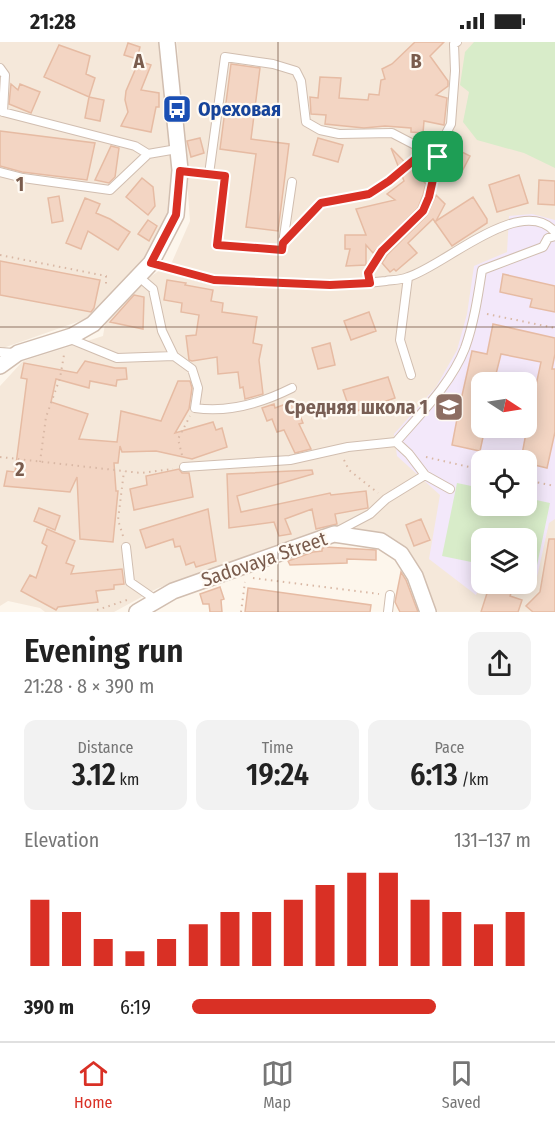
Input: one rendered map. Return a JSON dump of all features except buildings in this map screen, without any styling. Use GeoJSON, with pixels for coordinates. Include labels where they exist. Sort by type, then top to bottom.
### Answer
{"type":"FeatureCollection","features":[{"type":"Feature","properties":{"kind":"street"},"geometry":{"type":"LineString","coordinates":[[0,366],[18,353],[66,337],[93,324],[151,263],[176,215],[180,171],[167,42]]}},
{"type":"Feature","properties":{"kind":"street","name":"Sadovaya Street"},"geometry":{"type":"LineString","coordinates":[[145,607],[173,591],[232,568],[334,534],[381,541],[400,554],[415,576],[429,612]]}},
{"type":"Feature","properties":{"kind":"lane"},"geometry":{"type":"LineString","coordinates":[[370,283],[368,273],[382,251],[423,211],[429,197],[441,143],[451,124],[455,82],[454,44],[457,42]]}},
{"type":"Feature","properties":{"kind":"lane"},"geometry":{"type":"LineString","coordinates":[[209,174],[225,57],[273,64],[296,71],[300,81],[306,123],[321,130],[339,134],[392,133],[438,157]]}},
{"type":"Feature","properties":{"kind":"lane"},"geometry":{"type":"LineString","coordinates":[[0,68],[4,75],[1,110],[135,146],[148,154]]}},
{"type":"Feature","properties":{"kind":"lane"},"geometry":{"type":"LineString","coordinates":[[0,172],[23,178],[110,190],[148,154],[177,149]]}},
{"type":"Feature","properties":{"kind":"lane"},"geometry":{"type":"LineString","coordinates":[[180,171],[225,176],[217,245],[282,250],[292,183]]}},
{"type":"Feature","properties":{"kind":"lane"},"geometry":{"type":"LineString","coordinates":[[151,263],[214,280],[330,285],[370,283],[408,278],[442,261],[476,238],[521,221],[541,222],[550,227],[555,234],[548,238],[543,247],[482,270],[465,349],[442,389],[396,442],[338,450],[290,460],[184,467]]}},
{"type":"Feature","properties":{"kind":"lane"},"geometry":{"type":"LineString","coordinates":[[139,277],[153,290],[162,331],[174,356],[192,369],[198,388],[195,408],[208,410],[251,405],[292,388]]}},
{"type":"Feature","properties":{"kind":"lane"},"geometry":{"type":"LineString","coordinates":[[408,278],[400,340],[411,375]]}},
{"type":"Feature","properties":{"kind":"lane"},"geometry":{"type":"LineString","coordinates":[[66,337],[117,358],[174,356]]}},
{"type":"Feature","properties":{"kind":"lane"},"geometry":{"type":"LineString","coordinates":[[0,352],[18,353]]}},
{"type":"Feature","properties":{"kind":"lane"},"geometry":{"type":"LineString","coordinates":[[396,442],[410,454],[425,475],[450,489]]}},
{"type":"Feature","properties":{"kind":"lane"},"geometry":{"type":"LineString","coordinates":[[334,534],[370,514],[386,499],[425,475]]}},
{"type":"Feature","properties":{"kind":"lane"},"geometry":{"type":"LineString","coordinates":[[126,547],[130,582],[145,607]]}},
{"type":"Feature","properties":{"kind":"lane"},"geometry":{"type":"LineString","coordinates":[[388,612],[390,595]]}},
{"type":"Feature","properties":{"kind":"path"},"geometry":{"type":"LineString","coordinates":[[283,243],[321,203],[369,194],[389,181],[426,150]]}},
{"type":"Feature","properties":{"kind":"path"},"geometry":{"type":"LineString","coordinates":[[0,255],[106,276],[106,293],[113,302]]}},
{"type":"Feature","properties":{"kind":"path"},"geometry":{"type":"LineString","coordinates":[[475,311],[555,328]]}},
{"type":"Feature","properties":{"kind":"path"},"geometry":{"type":"LineString","coordinates":[[40,462],[46,417],[60,378],[66,337]]}},
{"type":"Feature","properties":{"kind":"path"},"geometry":{"type":"LineString","coordinates":[[0,457],[141,473],[184,467],[178,439],[195,408]]}},
{"type":"Feature","properties":{"kind":"path"},"geometry":{"type":"LineString","coordinates":[[338,450],[349,470],[386,499]]}},
{"type":"Feature","properties":{"kind":"path"},"geometry":{"type":"LineString","coordinates":[[410,454],[471,468]]}},
{"type":"Feature","properties":{"kind":"path"},"geometry":{"type":"LineString","coordinates":[[124,470],[118,520],[126,547]]}},
{"type":"Feature","properties":{"kind":"path"},"geometry":{"type":"LineString","coordinates":[[537,482],[555,486]]}},
{"type":"Feature","properties":{"kind":"path"},"geometry":{"type":"LineString","coordinates":[[241,612],[246,578],[390,595]]}},
{"type":"Feature","properties":{"kind":"path"},"geometry":{"type":"LineString","coordinates":[[97,610],[126,599],[145,607]]}},
{"type":"Feature","properties":{"kind":"shaded area"},"geometry":{"type":"Polygon","coordinates":[[[0,42],[161,42],[175,188],[159,241],[97,315],[6,347],[0,353],[0,42]]]}},
{"type":"Feature","properties":{"kind":"shaded area"},"geometry":{"type":"Polygon","coordinates":[[[177,42],[555,42],[555,612],[429,612],[384,536],[323,533],[158,588],[114,612],[45,612],[40,608],[8,601],[0,606],[0,386],[23,361],[103,336],[106,318],[122,296],[172,262],[190,221],[177,42]]]}},
{"type":"Feature","properties":{"kind":"shaded area","name":"Средняя школа 1"},"geometry":{"type":"Polygon","coordinates":[[[532,214],[555,220],[555,519],[549,523],[537,577],[537,528],[471,528],[471,591],[429,559],[440,495],[397,456],[394,434],[436,387],[457,350],[467,314],[474,266],[507,252],[509,216],[532,214]]]}},
{"type":"Feature","properties":{"kind":"green space"},"geometry":{"type":"Polygon","coordinates":[[[474,42],[555,42],[555,168],[524,153],[477,140],[463,122],[469,92],[460,85],[465,52],[474,42]]]}},
{"type":"Feature","properties":{"kind":"green space"},"geometry":{"type":"Polygon","coordinates":[[[457,483],[471,486],[471,516],[537,516],[537,500],[550,503],[537,565],[537,528],[471,528],[471,562],[442,556],[457,483]]]}},
{"type":"Feature","properties":{"kind":"place","name":"Ореховая"},"geometry":{"type":"Point","coordinates":[177,109]}},
{"type":"Feature","properties":{"kind":"place","name":"Средняя школа 1"},"geometry":{"type":"Point","coordinates":[449,407]}},
{"type":"Feature","properties":{"kind":"route"},"geometry":{"type":"LineString","coordinates":[[426,150],[438,157],[429,197],[423,211],[382,251],[368,273],[370,283],[330,285],[214,280],[151,263],[176,215],[180,171],[225,176],[217,245],[282,250],[283,243],[321,203],[369,194],[389,181],[426,150]]}}]}
